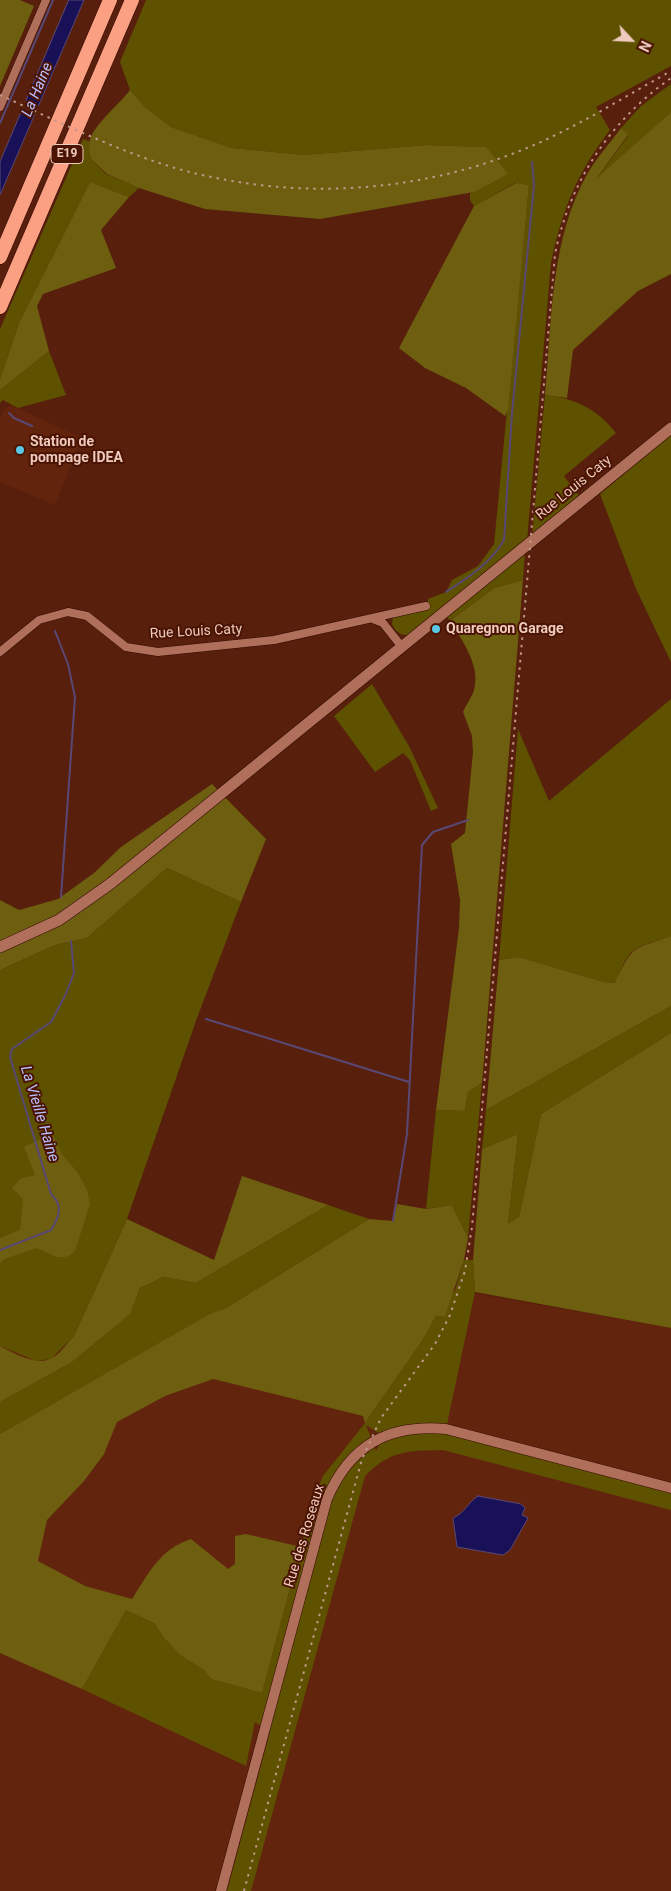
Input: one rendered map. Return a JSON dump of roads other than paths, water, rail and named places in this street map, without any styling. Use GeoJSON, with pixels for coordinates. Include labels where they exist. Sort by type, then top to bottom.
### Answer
{"type":"FeatureCollection","features":[{"type":"Feature","properties":{"kind":"highway","name":"E19"},"geometry":{"type":"LineString","coordinates":[[0,257],[110,0]]}},
{"type":"Feature","properties":{"kind":"highway","name":"E19"},"geometry":{"type":"LineString","coordinates":[[0,307],[132,0]]}},
{"type":"Feature","properties":{"kind":"main road","name":"Rue Louis Caty"},"geometry":{"type":"LineString","coordinates":[[0,947],[31,935],[64,917],[110,884],[671,428]]}},
{"type":"Feature","properties":{"kind":"street"},"geometry":{"type":"LineString","coordinates":[[0,106],[46,0]]}},
{"type":"Feature","properties":{"kind":"street","name":"Rue Louis Caty"},"geometry":{"type":"LineString","coordinates":[[0,652],[39,620],[68,612],[87,616],[126,647],[158,652],[274,640],[426,606]]}},
{"type":"Feature","properties":{"kind":"street"},"geometry":{"type":"LineString","coordinates":[[373,619],[383,623],[402,647]]}},
{"type":"Feature","properties":{"kind":"street","name":"Rue des Roseaux"},"geometry":{"type":"LineString","coordinates":[[221,1891],[328,1499],[342,1470],[368,1444],[383,1436],[403,1431],[420,1428],[446,1429],[671,1488]]}},
{"type":"Feature","properties":{"kind":"water","name":"La Haine"},"geometry":{"type":"Polygon","coordinates":[[[69,0],[84,0],[0,195],[0,162],[69,0]]]}},
{"type":"Feature","properties":{"kind":"water"},"geometry":{"type":"Polygon","coordinates":[[[478,1496],[521,1504],[525,1508],[522,1515],[528,1518],[510,1550],[503,1555],[457,1547],[453,1518],[461,1513],[478,1496]]]}},
{"type":"Feature","properties":{"kind":"waterway"},"geometry":{"type":"LineString","coordinates":[[0,123],[53,0]]}},
{"type":"Feature","properties":{"kind":"waterway"},"geometry":{"type":"LineString","coordinates":[[446,592],[486,563],[504,540],[512,413],[534,185],[532,162]]}},
{"type":"Feature","properties":{"kind":"waterway"},"geometry":{"type":"LineString","coordinates":[[9,413],[14,418],[32,426]]}},
{"type":"Feature","properties":{"kind":"waterway"},"geometry":{"type":"LineString","coordinates":[[55,631],[68,664],[75,697],[61,897]]}},
{"type":"Feature","properties":{"kind":"waterway"},"geometry":{"type":"LineString","coordinates":[[393,1221],[407,1134],[422,845],[433,832],[468,820]]}},
{"type":"Feature","properties":{"kind":"waterway","name":"La Vieille Haine"},"geometry":{"type":"LineString","coordinates":[[0,1250],[51,1230],[59,1212],[58,1203],[51,1194],[10,1057],[12,1049],[51,1022],[66,994],[74,973],[71,941]]}},
{"type":"Feature","properties":{"kind":"waterway"},"geometry":{"type":"LineString","coordinates":[[206,1019],[409,1082]]}},
{"type":"Feature","properties":{"kind":"railway"},"geometry":{"type":"LineString","coordinates":[[0,95],[108,144],[175,168],[220,179],[265,186],[311,189],[357,188],[402,183],[447,174],[491,161],[534,145],[604,110],[671,71]]}},
{"type":"Feature","properties":{"kind":"railway"},"geometry":{"type":"LineString","coordinates":[[244,1891],[362,1459],[381,1418],[435,1344],[450,1315],[465,1271],[472,1227],[555,254],[571,202],[582,178],[596,155],[611,133],[629,113],[671,78]]}},
{"type":"Feature","properties":{"kind":"place","name":"Station de pompage IDEA"},"geometry":{"type":"Point","coordinates":[20,450]}},
{"type":"Feature","properties":{"kind":"place","name":"Quaregnon Garage"},"geometry":{"type":"Point","coordinates":[436,629]}}]}
